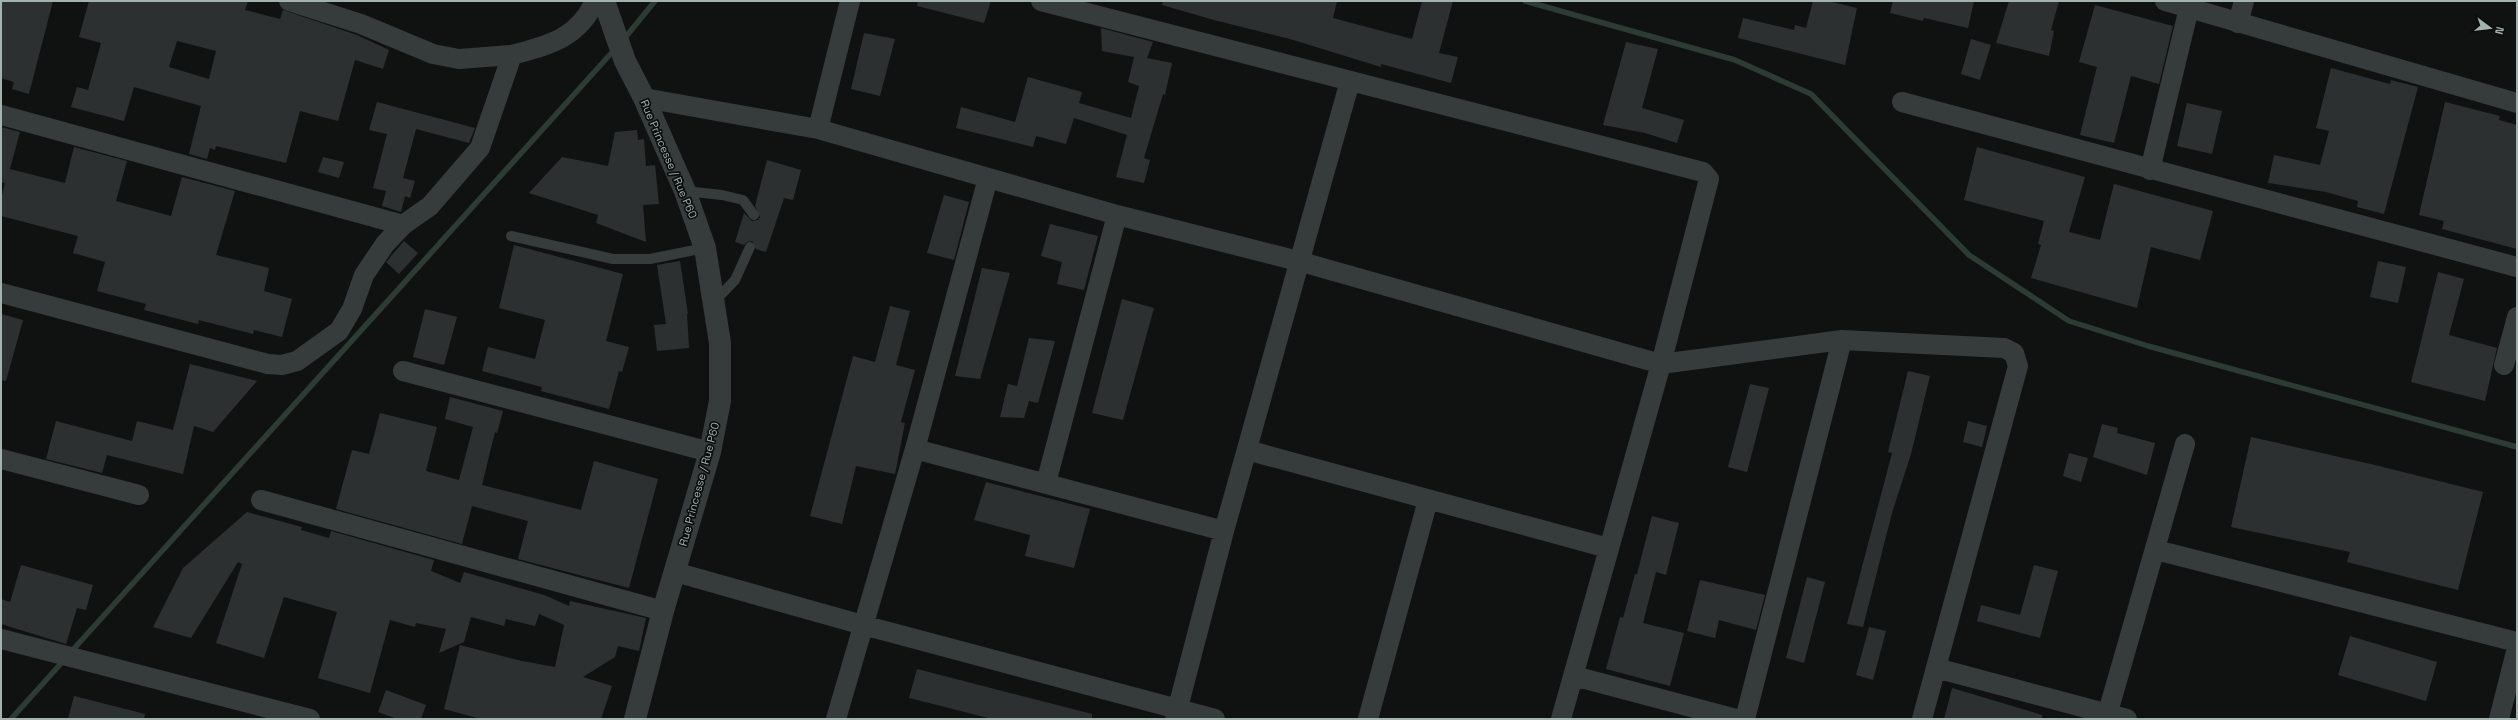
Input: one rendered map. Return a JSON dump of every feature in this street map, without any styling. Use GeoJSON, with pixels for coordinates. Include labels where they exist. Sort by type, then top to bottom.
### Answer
{"type":"FeatureCollection","features":[{"type":"Feature","properties":{"kind":"street"},"geometry":{"type":"LineString","coordinates":[[289,1],[361,24],[433,54],[459,59],[512,55],[568,36],[589,16],[595,1]]}},
{"type":"Feature","properties":{"kind":"street","name":"Rue Princesse / Rue P60"},"geometry":{"type":"LineString","coordinates":[[604,1],[625,61],[644,98],[685,191],[705,248],[715,301],[720,343],[720,401],[710,452],[663,611],[635,719]]}},
{"type":"Feature","properties":{"kind":"street"},"geometry":{"type":"LineString","coordinates":[[818,129],[850,1]]}},
{"type":"Feature","properties":{"kind":"street"},"geometry":{"type":"LineString","coordinates":[[1041,1],[1703,172],[1709,179],[1661,364],[1561,719]]}},
{"type":"Feature","properties":{"kind":"street"},"geometry":{"type":"LineString","coordinates":[[2165,1],[2517,103]]}},
{"type":"Feature","properties":{"kind":"street"},"geometry":{"type":"LineString","coordinates":[[2238,23],[2244,1]]}},
{"type":"Feature","properties":{"kind":"street"},"geometry":{"type":"LineString","coordinates":[[2150,170],[2189,8]]}},
{"type":"Feature","properties":{"kind":"street"},"geometry":{"type":"LineString","coordinates":[[1,293],[268,364],[282,365],[297,361],[340,330],[348,318],[359,284],[369,266],[403,225],[430,206],[480,148],[512,55]]}},
{"type":"Feature","properties":{"kind":"street"},"geometry":{"type":"LineString","coordinates":[[1176,714],[1224,531],[1298,261],[1350,81]]}},
{"type":"Feature","properties":{"kind":"street"},"geometry":{"type":"LineString","coordinates":[[644,98],[818,129],[1116,215],[1298,261],[1661,364],[1842,340],[2004,348],[2014,353],[2018,366],[1922,719]]}},
{"type":"Feature","properties":{"kind":"street"},"geometry":{"type":"LineString","coordinates":[[1902,102],[2150,170],[2517,267]]}},
{"type":"Feature","properties":{"kind":"street"},"geometry":{"type":"LineString","coordinates":[[1,115],[403,225]]}},
{"type":"Feature","properties":{"kind":"street"},"geometry":{"type":"LineString","coordinates":[[836,719],[916,449],[988,178]]}},
{"type":"Feature","properties":{"kind":"street"},"geometry":{"type":"LineString","coordinates":[[1046,483],[1116,215]]}},
{"type":"Feature","properties":{"kind":"street"},"geometry":{"type":"LineString","coordinates":[[2504,365],[2517,317]]}},
{"type":"Feature","properties":{"kind":"street"},"geometry":{"type":"LineString","coordinates":[[1745,719],[1842,340]]}},
{"type":"Feature","properties":{"kind":"street"},"geometry":{"type":"LineString","coordinates":[[403,371],[710,452]]}},
{"type":"Feature","properties":{"kind":"street"},"geometry":{"type":"LineString","coordinates":[[2107,717],[2186,444]]}},
{"type":"Feature","properties":{"kind":"street"},"geometry":{"type":"LineString","coordinates":[[916,449],[1224,531]]}},
{"type":"Feature","properties":{"kind":"street"},"geometry":{"type":"LineString","coordinates":[[1247,450],[1608,548]]}},
{"type":"Feature","properties":{"kind":"street"},"geometry":{"type":"LineString","coordinates":[[1,459],[139,495]]}},
{"type":"Feature","properties":{"kind":"street"},"geometry":{"type":"LineString","coordinates":[[261,500],[663,611]]}},
{"type":"Feature","properties":{"kind":"street"},"geometry":{"type":"LineString","coordinates":[[1368,719],[1428,500]]}},
{"type":"Feature","properties":{"kind":"street"},"geometry":{"type":"LineString","coordinates":[[2156,550],[2517,642]]}},
{"type":"Feature","properties":{"kind":"street"},"geometry":{"type":"LineString","coordinates":[[675,572],[1176,714],[1215,719]]}},
{"type":"Feature","properties":{"kind":"street"},"geometry":{"type":"LineString","coordinates":[[1,639],[310,719]]}},
{"type":"Feature","properties":{"kind":"street"},"geometry":{"type":"LineString","coordinates":[[2499,719],[2517,648]]}},
{"type":"Feature","properties":{"kind":"street"},"geometry":{"type":"LineString","coordinates":[[1936,668],[2107,717],[2127,719]]}},
{"type":"Feature","properties":{"kind":"street"},"geometry":{"type":"LineString","coordinates":[[1574,676],[1736,719]]}},
{"type":"Feature","properties":{"kind":"lane"},"geometry":{"type":"LineString","coordinates":[[685,191],[743,200],[754,215]]}},
{"type":"Feature","properties":{"kind":"lane"},"geometry":{"type":"LineString","coordinates":[[511,236],[613,259],[650,258],[705,248]]}},
{"type":"Feature","properties":{"kind":"lane"},"geometry":{"type":"LineString","coordinates":[[715,301],[735,280],[750,247]]}},
{"type":"Feature","properties":{"kind":"building"},"geometry":{"type":"Polygon","coordinates":[[[1,1],[53,1],[29,94],[12,89],[14,82],[1,78],[1,1]]]}},
{"type":"Feature","properties":{"kind":"building"},"geometry":{"type":"Polygon","coordinates":[[[89,1],[248,1],[245,10],[280,19],[283,10],[357,35],[389,50],[383,69],[355,60],[338,121],[300,111],[286,163],[216,146],[215,150],[210,148],[207,159],[189,154],[201,106],[134,87],[124,121],[71,107],[77,87],[88,90],[101,43],[79,37],[89,1]],[[177,41],[169,67],[209,79],[216,51],[177,41]]]}},
{"type":"Feature","properties":{"kind":"building"},"geometry":{"type":"Polygon","coordinates":[[[918,1],[991,1],[984,23],[917,6],[918,1]]]}},
{"type":"Feature","properties":{"kind":"building"},"geometry":{"type":"Polygon","coordinates":[[[1163,1],[1337,1],[1333,18],[1412,39],[1422,1],[1453,1],[1439,53],[1458,57],[1451,83],[1381,64],[1381,67],[1290,39],[1214,20],[1162,5],[1163,1]]]}},
{"type":"Feature","properties":{"kind":"building"},"geometry":{"type":"Polygon","coordinates":[[[1813,1],[1828,1],[1857,8],[1845,65],[1738,38],[1743,18],[1794,30],[1795,25],[1806,28],[1813,1]]]}},
{"type":"Feature","properties":{"kind":"building"},"geometry":{"type":"Polygon","coordinates":[[[1893,1],[1974,1],[1968,28],[1924,18],[1923,21],[1890,13],[1893,1]]]}},
{"type":"Feature","properties":{"kind":"building"},"geometry":{"type":"Polygon","coordinates":[[[2009,1],[2059,1],[2051,30],[2054,31],[2049,56],[1996,43],[2009,1]]]}},
{"type":"Feature","properties":{"kind":"building"},"geometry":{"type":"Polygon","coordinates":[[[2095,5],[2173,26],[2159,84],[2131,76],[2114,143],[2080,135],[2097,67],[2079,62],[2095,5]]]}},
{"type":"Feature","properties":{"kind":"building"},"geometry":{"type":"Polygon","coordinates":[[[1101,28],[1153,42],[1147,58],[1172,63],[1165,95],[1163,94],[1144,158],[1150,160],[1144,183],[1116,177],[1127,135],[1074,118],[1066,144],[1036,136],[1033,147],[956,128],[961,107],[1015,122],[1028,77],[1082,92],[1079,103],[1131,118],[1139,86],[1128,82],[1134,57],[1102,51],[1101,28]]]}},
{"type":"Feature","properties":{"kind":"building"},"geometry":{"type":"Polygon","coordinates":[[[864,33],[895,39],[880,96],[851,89],[864,33]]]}},
{"type":"Feature","properties":{"kind":"building"},"geometry":{"type":"Polygon","coordinates":[[[1971,39],[1991,45],[1980,80],[1961,74],[1971,39]]]}},
{"type":"Feature","properties":{"kind":"building"},"geometry":{"type":"Polygon","coordinates":[[[1626,42],[1658,49],[1642,108],[1684,120],[1677,143],[1645,133],[1603,125],[1626,42]]]}},
{"type":"Feature","properties":{"kind":"building"},"geometry":{"type":"Polygon","coordinates":[[[2331,68],[2390,84],[2391,80],[2418,87],[2384,214],[2357,207],[2358,201],[2326,192],[2268,183],[2274,155],[2320,165],[2329,131],[2316,128],[2331,68]]]}},
{"type":"Feature","properties":{"kind":"building"},"geometry":{"type":"Polygon","coordinates":[[[377,102],[475,128],[469,143],[416,129],[403,178],[415,181],[410,198],[405,196],[401,212],[382,206],[386,191],[373,188],[387,134],[369,130],[377,102]]]}},
{"type":"Feature","properties":{"kind":"building"},"geometry":{"type":"Polygon","coordinates":[[[2445,102],[2500,116],[2499,120],[2517,125],[2517,249],[2442,229],[2444,221],[2419,215],[2445,102]]]}},
{"type":"Feature","properties":{"kind":"building"},"geometry":{"type":"Polygon","coordinates":[[[2187,103],[2222,111],[2212,154],[2177,146],[2187,103]]]}},
{"type":"Feature","properties":{"kind":"building"},"geometry":{"type":"Polygon","coordinates":[[[1,127],[20,132],[10,169],[65,183],[74,147],[127,161],[116,201],[171,216],[182,177],[235,191],[216,255],[269,268],[264,291],[292,299],[282,337],[254,330],[253,334],[199,320],[198,324],[144,310],[146,304],[97,291],[105,262],[73,253],[78,236],[1,216],[1,199],[5,183],[1,182],[1,127]]]}},
{"type":"Feature","properties":{"kind":"building"},"geometry":{"type":"Polygon","coordinates":[[[637,130],[638,140],[644,139],[646,166],[655,165],[659,204],[643,205],[646,242],[596,223],[598,215],[529,193],[562,157],[608,166],[615,132],[637,130]]]}},
{"type":"Feature","properties":{"kind":"building"},"geometry":{"type":"Polygon","coordinates":[[[1977,147],[2085,177],[2069,232],[2100,240],[2114,184],[2213,211],[2200,260],[2151,247],[2137,308],[2031,278],[2041,245],[2038,244],[2044,221],[1964,200],[1977,147]]]}},
{"type":"Feature","properties":{"kind":"building"},"geometry":{"type":"Polygon","coordinates":[[[323,157],[344,162],[339,178],[318,172],[323,157]]]}},
{"type":"Feature","properties":{"kind":"building"},"geometry":{"type":"Polygon","coordinates":[[[767,160],[801,170],[793,200],[784,198],[766,252],[756,249],[752,241],[747,242],[744,245],[735,242],[744,213],[752,221],[758,220],[760,217],[755,206],[767,160]]]}},
{"type":"Feature","properties":{"kind":"building"},"geometry":{"type":"Polygon","coordinates":[[[944,195],[969,202],[954,260],[927,253],[944,195]]]}},
{"type":"Feature","properties":{"kind":"building"},"geometry":{"type":"Polygon","coordinates":[[[1050,224],[1098,236],[1084,290],[1057,284],[1062,262],[1041,256],[1050,224]]]}},
{"type":"Feature","properties":{"kind":"building"},"geometry":{"type":"Polygon","coordinates":[[[404,241],[418,253],[399,274],[386,262],[404,241]]]}},
{"type":"Feature","properties":{"kind":"building"},"geometry":{"type":"Polygon","coordinates":[[[514,245],[623,274],[606,341],[629,347],[622,372],[619,371],[609,409],[541,391],[542,387],[482,371],[488,347],[535,359],[545,320],[499,308],[514,245]]]}},
{"type":"Feature","properties":{"kind":"building"},"geometry":{"type":"Polygon","coordinates":[[[680,261],[688,314],[689,348],[657,351],[654,325],[666,324],[657,265],[680,261]]]}},
{"type":"Feature","properties":{"kind":"building"},"geometry":{"type":"Polygon","coordinates":[[[2378,261],[2406,267],[2398,303],[2370,297],[2378,261]]]}},
{"type":"Feature","properties":{"kind":"building"},"geometry":{"type":"Polygon","coordinates":[[[982,268],[1010,273],[980,379],[955,376],[982,268]]]}},
{"type":"Feature","properties":{"kind":"building"},"geometry":{"type":"Polygon","coordinates":[[[2438,272],[2464,279],[2449,335],[2497,348],[2485,401],[2411,382],[2438,272]]]}},
{"type":"Feature","properties":{"kind":"building"},"geometry":{"type":"Polygon","coordinates":[[[1122,299],[1154,308],[1123,420],[1092,413],[1122,299]]]}},
{"type":"Feature","properties":{"kind":"building"},"geometry":{"type":"Polygon","coordinates":[[[890,306],[910,311],[896,365],[915,370],[901,422],[905,423],[895,474],[856,466],[842,524],[810,516],[853,356],[875,362],[890,306]]]}},
{"type":"Feature","properties":{"kind":"building"},"geometry":{"type":"Polygon","coordinates":[[[425,309],[457,317],[444,365],[413,357],[425,309]]]}},
{"type":"Feature","properties":{"kind":"building"},"geometry":{"type":"Polygon","coordinates":[[[1,314],[23,320],[6,381],[1,380],[1,314]]]}},
{"type":"Feature","properties":{"kind":"building"},"geometry":{"type":"Polygon","coordinates":[[[1029,338],[1055,341],[1038,403],[1029,401],[1024,418],[1000,417],[1008,384],[1017,386],[1029,338]]]}},
{"type":"Feature","properties":{"kind":"building"},"geometry":{"type":"Polygon","coordinates":[[[190,364],[257,381],[213,432],[194,426],[183,474],[107,455],[102,473],[46,459],[56,421],[132,441],[137,421],[173,430],[190,364]]]}},
{"type":"Feature","properties":{"kind":"building"},"geometry":{"type":"Polygon","coordinates":[[[1908,371],[1930,376],[1911,454],[1892,513],[1863,627],[1847,624],[1892,453],[1888,452],[1908,371]]]}},
{"type":"Feature","properties":{"kind":"building"},"geometry":{"type":"Polygon","coordinates":[[[1750,384],[1769,388],[1747,472],[1728,467],[1750,384]]]}},
{"type":"Feature","properties":{"kind":"building"},"geometry":{"type":"Polygon","coordinates":[[[450,397],[503,411],[497,433],[495,432],[482,485],[581,510],[594,461],[658,479],[629,588],[518,559],[528,521],[472,506],[462,544],[336,509],[352,450],[369,454],[380,413],[437,427],[426,471],[459,480],[473,427],[445,419],[450,397]]]}},
{"type":"Feature","properties":{"kind":"building"},"geometry":{"type":"Polygon","coordinates":[[[1968,421],[1987,426],[1982,447],[1963,442],[1968,421]]]}},
{"type":"Feature","properties":{"kind":"building"},"geometry":{"type":"Polygon","coordinates":[[[2102,424],[2118,428],[2117,433],[2155,443],[2147,475],[2093,457],[2102,424]]]}},
{"type":"Feature","properties":{"kind":"building"},"geometry":{"type":"Polygon","coordinates":[[[2251,437],[2375,465],[2483,492],[2458,590],[2347,562],[2350,552],[2231,527],[2251,437]]]}},
{"type":"Feature","properties":{"kind":"building"},"geometry":{"type":"Polygon","coordinates":[[[2069,453],[2088,458],[2081,482],[2063,476],[2069,453]]]}},
{"type":"Feature","properties":{"kind":"building"},"geometry":{"type":"Polygon","coordinates":[[[986,482],[1090,509],[1074,568],[1025,556],[1030,535],[974,520],[986,482]]]}},
{"type":"Feature","properties":{"kind":"building"},"geometry":{"type":"Polygon","coordinates":[[[247,512],[302,527],[301,530],[329,538],[331,531],[434,560],[431,571],[460,583],[464,572],[544,595],[569,606],[570,601],[646,618],[639,651],[618,646],[615,657],[583,677],[612,686],[601,719],[481,719],[444,709],[460,645],[522,661],[555,667],[564,625],[539,614],[535,626],[506,619],[504,626],[471,617],[464,642],[439,653],[446,629],[416,623],[415,627],[390,620],[370,693],[318,678],[337,612],[284,597],[264,658],[216,643],[242,564],[238,562],[191,638],[153,627],[183,568],[247,512]]]}},
{"type":"Feature","properties":{"kind":"building"},"geometry":{"type":"Polygon","coordinates":[[[1652,516],[1679,523],[1666,575],[1656,572],[1643,623],[1684,633],[1670,686],[1606,669],[1620,617],[1623,618],[1635,574],[1637,574],[1652,516]]]}},
{"type":"Feature","properties":{"kind":"building"},"geometry":{"type":"Polygon","coordinates":[[[21,565],[93,585],[86,610],[77,608],[66,644],[1,624],[1,599],[10,602],[21,565]]]}},
{"type":"Feature","properties":{"kind":"building"},"geometry":{"type":"Polygon","coordinates":[[[2034,565],[2058,571],[2040,638],[1977,621],[1981,605],[2020,615],[2034,565]]]}},
{"type":"Feature","properties":{"kind":"building"},"geometry":{"type":"Polygon","coordinates":[[[1807,577],[1825,582],[1804,663],[1786,658],[1807,577]]]}},
{"type":"Feature","properties":{"kind":"building"},"geometry":{"type":"Polygon","coordinates":[[[1700,580],[1765,595],[1756,630],[1719,620],[1715,638],[1687,631],[1700,580]]]}},
{"type":"Feature","properties":{"kind":"building"},"geometry":{"type":"Polygon","coordinates":[[[1869,627],[1886,631],[1873,680],[1856,675],[1869,627]]]}},
{"type":"Feature","properties":{"kind":"building"},"geometry":{"type":"Polygon","coordinates":[[[2350,636],[2437,662],[2426,701],[2338,675],[2350,636]]]}},
{"type":"Feature","properties":{"kind":"building"},"geometry":{"type":"Polygon","coordinates":[[[917,669],[1092,714],[1092,719],[992,719],[909,698],[917,669]]]}},
{"type":"Feature","properties":{"kind":"building"},"geometry":{"type":"Polygon","coordinates":[[[1952,688],[2042,715],[2042,719],[1944,719],[1952,688]]]}},
{"type":"Feature","properties":{"kind":"building"},"geometry":{"type":"Polygon","coordinates":[[[386,690],[426,705],[421,719],[397,719],[378,712],[386,690]]]}},
{"type":"Feature","properties":{"kind":"building"},"geometry":{"type":"Polygon","coordinates":[[[74,696],[145,714],[144,719],[68,719],[74,696]]]}},
{"type":"Feature","properties":{"kind":"waterway"},"geometry":{"type":"LineString","coordinates":[[624,39],[655,1]]}},
{"type":"Feature","properties":{"kind":"waterway"},"geometry":{"type":"LineString","coordinates":[[1525,1],[1735,60],[1811,94],[1969,255],[2069,321],[2148,346],[2517,447]]}},
{"type":"Feature","properties":{"kind":"waterway"},"geometry":{"type":"LineString","coordinates":[[70,653],[615,49]]}},
{"type":"Feature","properties":{"kind":"waterway"},"geometry":{"type":"LineString","coordinates":[[11,719],[65,659]]}}]}
